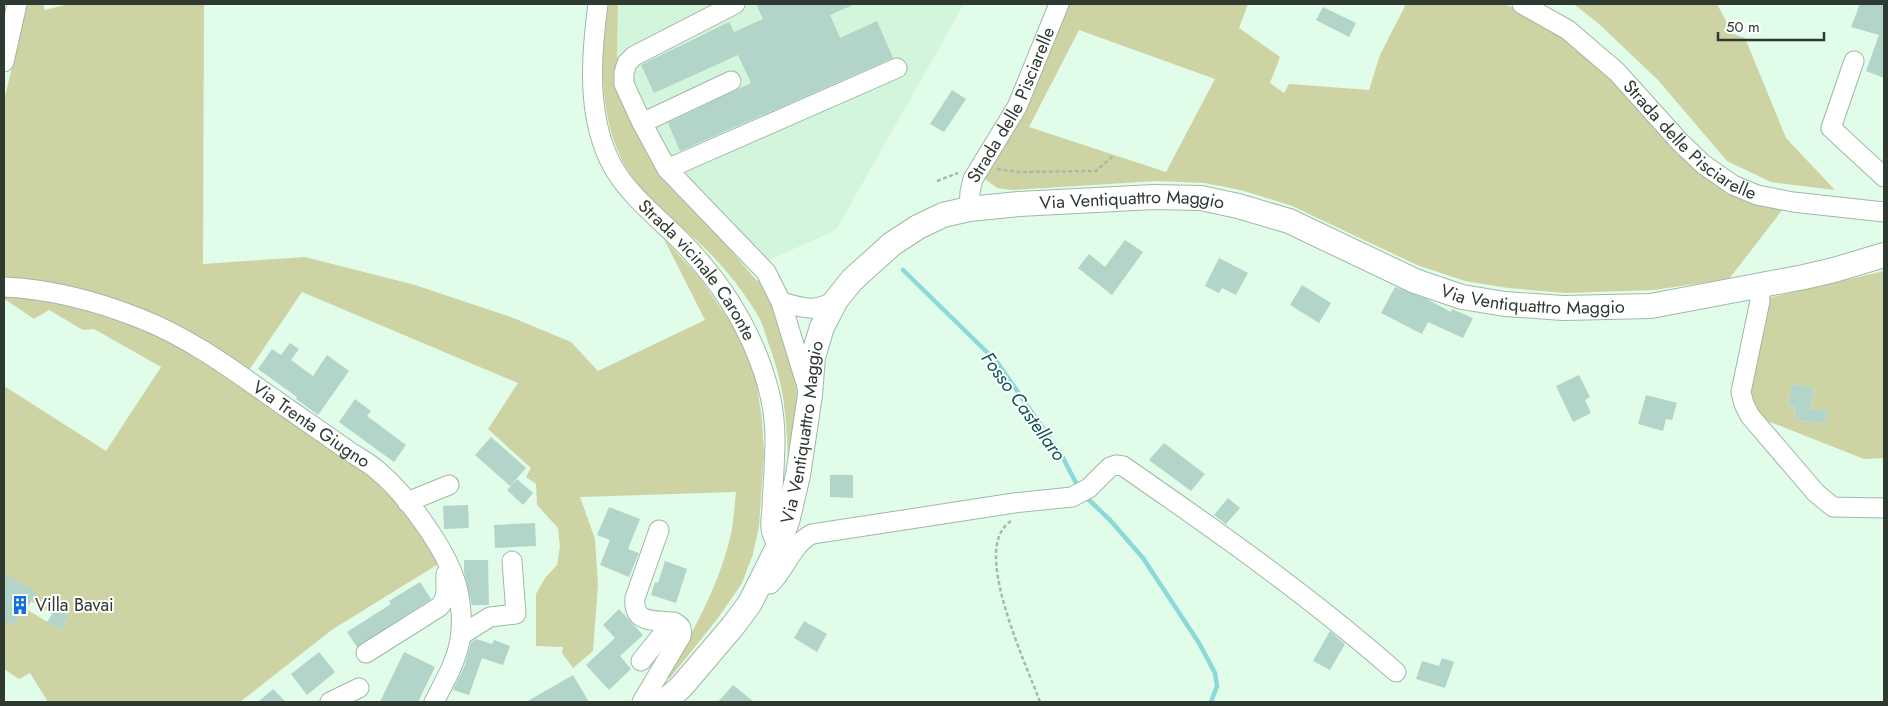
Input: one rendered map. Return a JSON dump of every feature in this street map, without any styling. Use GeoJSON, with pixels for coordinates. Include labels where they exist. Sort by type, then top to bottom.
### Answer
{"type":"FeatureCollection","features":[{"type":"Feature","properties":{"kind":"main road","name":"Via Ventiquattro Maggio"},"geometry":{"type":"LineString","coordinates":[[664,702],[683,694],[750,603],[778,546],[793,500],[810,396],[813,357],[820,333],[836,300],[852,280],[892,244],[918,227],[943,215],[969,209],[1019,204],[1154,197],[1201,198],[1238,206],[1289,221],[1415,281],[1462,297],[1505,304],[1563,308],[1651,306],[1834,270],[1884,255]]}},
{"type":"Feature","properties":{"kind":"street"},"geometry":{"type":"LineString","coordinates":[[4,62],[17,4]]}},
{"type":"Feature","properties":{"kind":"street","name":"Strada vicinale Caronte"},"geometry":{"type":"LineString","coordinates":[[598,4],[594,34],[593,74],[595,112],[604,146],[622,180],[650,214],[685,245],[716,281],[749,336],[766,380],[775,436],[771,532],[778,546]]}},
{"type":"Feature","properties":{"kind":"street"},"geometry":{"type":"LineString","coordinates":[[735,4],[634,56],[627,63],[624,73],[624,84],[642,123],[667,169],[766,272],[781,302],[810,396]]}},
{"type":"Feature","properties":{"kind":"street","name":"Strada delle Pisciarelle"},"geometry":{"type":"LineString","coordinates":[[969,209],[973,179],[1017,107],[1059,4]]}},
{"type":"Feature","properties":{"kind":"street","name":"Strada delle Pisciarelle"},"geometry":{"type":"LineString","coordinates":[[1522,4],[1568,30],[1617,72],[1697,159],[1733,184],[1758,195],[1793,202],[1884,212]]}},
{"type":"Feature","properties":{"kind":"street"},"geometry":{"type":"LineString","coordinates":[[1854,61],[1831,128],[1884,177]]}},
{"type":"Feature","properties":{"kind":"street"},"geometry":{"type":"LineString","coordinates":[[667,169],[897,68]]}},
{"type":"Feature","properties":{"kind":"street"},"geometry":{"type":"LineString","coordinates":[[642,123],[731,81]]}},
{"type":"Feature","properties":{"kind":"street"},"geometry":{"type":"LineString","coordinates":[[1759,286],[1760,301],[1742,392],[1744,404],[1750,416],[1816,493],[1833,507],[1884,508]]}},
{"type":"Feature","properties":{"kind":"street","name":"Via Trenta Giugno"},"geometry":{"type":"LineString","coordinates":[[4,287],[26,288],[102,304],[141,318],[187,340],[377,470],[407,502],[428,532],[451,570],[457,590],[462,624],[461,635],[455,662],[434,702]]}},
{"type":"Feature","properties":{"kind":"street"},"geometry":{"type":"LineString","coordinates":[[781,302],[804,308],[822,308],[836,300]]}},
{"type":"Feature","properties":{"kind":"street"},"geometry":{"type":"LineString","coordinates":[[804,308],[820,333]]}},
{"type":"Feature","properties":{"kind":"street"},"geometry":{"type":"LineString","coordinates":[[787,322],[793,327],[808,332],[820,333]]}},
{"type":"Feature","properties":{"kind":"street"},"geometry":{"type":"LineString","coordinates":[[760,583],[770,584],[779,575],[803,538],[812,534],[1072,497],[1089,488],[1110,467],[1116,465],[1124,466],[1353,634],[1396,672]]}},
{"type":"Feature","properties":{"kind":"street"},"geometry":{"type":"LineString","coordinates":[[407,502],[450,484]]}},
{"type":"Feature","properties":{"kind":"street"},"geometry":{"type":"LineString","coordinates":[[642,702],[681,636],[682,630],[674,622],[648,620],[636,612],[634,605],[659,530]]}},
{"type":"Feature","properties":{"kind":"street"},"geometry":{"type":"LineString","coordinates":[[461,635],[490,617],[516,614],[512,561]]}},
{"type":"Feature","properties":{"kind":"street"},"geometry":{"type":"LineString","coordinates":[[366,653],[439,607],[446,597],[446,575],[451,570]]}},
{"type":"Feature","properties":{"kind":"street"},"geometry":{"type":"LineString","coordinates":[[641,661],[674,622]]}},
{"type":"Feature","properties":{"kind":"street"},"geometry":{"type":"LineString","coordinates":[[330,702],[359,688]]}},
{"type":"Feature","properties":{"kind":"path"},"geometry":{"type":"LineString","coordinates":[[937,181],[980,165],[1019,172],[1096,171],[1114,155]]}},
{"type":"Feature","properties":{"kind":"path"},"geometry":{"type":"LineString","coordinates":[[1028,502],[1028,507],[1024,512],[1002,529],[996,547],[997,564],[1010,625],[1040,702]]}},
{"type":"Feature","properties":{"kind":"shaded area"},"geometry":{"type":"Polygon","coordinates":[[[27,4],[43,4],[45,10],[69,4],[204,4],[203,264],[305,257],[415,285],[511,317],[571,342],[598,371],[705,320],[664,239],[700,278],[733,326],[755,373],[762,419],[764,453],[759,526],[753,554],[742,583],[718,618],[670,678],[666,679],[711,593],[725,557],[733,521],[736,492],[580,497],[595,539],[598,584],[593,651],[573,668],[562,653],[563,647],[536,646],[536,594],[545,578],[557,565],[560,547],[558,528],[537,505],[536,484],[526,477],[531,468],[488,429],[518,383],[302,292],[247,373],[58,287],[4,278],[4,101],[27,4]]]}},
{"type":"Feature","properties":{"kind":"shaded area"},"geometry":{"type":"Polygon","coordinates":[[[607,4],[618,4],[617,55],[622,94],[657,164],[757,281],[763,277],[773,299],[796,376],[794,434],[788,468],[786,419],[782,389],[774,358],[759,317],[737,284],[722,266],[668,217],[639,186],[622,160],[614,142],[605,103],[603,83],[603,43],[607,4]]]}},
{"type":"Feature","properties":{"kind":"shaded area"},"geometry":{"type":"Polygon","coordinates":[[[618,4],[964,4],[836,230],[749,269],[657,164],[622,95],[617,55],[618,4]]]}},
{"type":"Feature","properties":{"kind":"shaded area"},"geometry":{"type":"Polygon","coordinates":[[[1069,4],[1248,4],[1239,28],[1280,57],[1270,83],[1284,93],[1289,84],[1369,90],[1380,55],[1406,4],[1505,4],[1558,30],[1625,92],[1689,162],[1738,198],[1783,209],[1729,279],[1654,290],[1566,293],[1508,288],[1465,281],[1417,265],[1292,206],[1241,190],[1204,183],[1157,181],[1012,190],[997,188],[984,178],[1027,107],[1069,4]],[[1079,30],[1029,127],[1166,172],[1215,79],[1079,30]]]}},
{"type":"Feature","properties":{"kind":"shaded area"},"geometry":{"type":"Polygon","coordinates":[[[1574,4],[1717,4],[1733,34],[1745,38],[1786,138],[1835,190],[1771,182],[1727,161],[1658,80],[1599,24],[1574,4]]]}},
{"type":"Feature","properties":{"kind":"shaded area"},"geometry":{"type":"Polygon","coordinates":[[[1884,271],[1884,458],[1864,459],[1760,418],[1748,390],[1768,298],[1884,271]],[[1792,384],[1788,406],[1796,407],[1794,419],[1825,424],[1827,411],[1810,408],[1814,388],[1792,384]]]}},
{"type":"Feature","properties":{"kind":"shaded area"},"geometry":{"type":"Polygon","coordinates":[[[4,294],[90,307],[185,347],[383,485],[411,517],[440,563],[333,629],[240,702],[48,702],[30,673],[19,679],[4,669],[4,619],[14,625],[24,608],[61,630],[69,616],[56,608],[52,614],[31,601],[36,593],[7,576],[4,581],[4,386],[106,451],[161,367],[94,329],[83,330],[49,310],[34,319],[6,300],[4,301],[4,294]]]}},
{"type":"Feature","properties":{"kind":"building"},"geometry":{"type":"Polygon","coordinates":[[[756,4],[855,4],[830,15],[840,38],[877,21],[893,58],[680,151],[668,123],[751,83],[738,55],[654,93],[641,65],[729,22],[734,32],[763,19],[756,4]]]}},
{"type":"Feature","properties":{"kind":"building"},"geometry":{"type":"Polygon","coordinates":[[[1860,4],[1884,4],[1884,78],[1866,71],[1879,35],[1851,27],[1860,4]]]}},
{"type":"Feature","properties":{"kind":"building"},"geometry":{"type":"Polygon","coordinates":[[[1323,7],[1356,23],[1349,37],[1316,20],[1323,7]]]}},
{"type":"Feature","properties":{"kind":"building"},"geometry":{"type":"Polygon","coordinates":[[[952,90],[966,99],[944,132],[930,124],[952,90]]]}},
{"type":"Feature","properties":{"kind":"building"},"geometry":{"type":"Polygon","coordinates":[[[1125,240],[1143,252],[1112,295],[1078,268],[1089,254],[1105,267],[1125,240]]]}},
{"type":"Feature","properties":{"kind":"building"},"geometry":{"type":"Polygon","coordinates":[[[1219,258],[1248,273],[1236,295],[1222,288],[1219,293],[1205,286],[1219,258]]]}},
{"type":"Feature","properties":{"kind":"building"},"geometry":{"type":"Polygon","coordinates":[[[1302,285],[1331,303],[1319,323],[1290,305],[1302,285]]]}},
{"type":"Feature","properties":{"kind":"building"},"geometry":{"type":"Polygon","coordinates":[[[1395,287],[1427,299],[1451,312],[1452,309],[1473,318],[1463,338],[1428,322],[1422,334],[1381,313],[1395,287]]]}},
{"type":"Feature","properties":{"kind":"building"},"geometry":{"type":"Polygon","coordinates":[[[290,343],[299,349],[291,360],[313,376],[327,355],[349,371],[318,415],[296,399],[297,397],[258,369],[272,349],[281,355],[290,343]]]}},
{"type":"Feature","properties":{"kind":"building"},"geometry":{"type":"Polygon","coordinates":[[[1579,375],[1590,397],[1585,400],[1591,413],[1573,422],[1556,386],[1579,375]]]}},
{"type":"Feature","properties":{"kind":"building"},"geometry":{"type":"Polygon","coordinates":[[[1792,384],[1814,388],[1810,408],[1827,411],[1825,424],[1794,419],[1796,407],[1788,406],[1792,384]]]}},
{"type":"Feature","properties":{"kind":"building"},"geometry":{"type":"Polygon","coordinates":[[[1646,395],[1677,403],[1672,420],[1666,419],[1663,431],[1638,424],[1646,395]]]}},
{"type":"Feature","properties":{"kind":"building"},"geometry":{"type":"Polygon","coordinates":[[[355,399],[371,411],[367,416],[406,445],[394,462],[339,422],[355,399]]]}},
{"type":"Feature","properties":{"kind":"building"},"geometry":{"type":"Polygon","coordinates":[[[491,437],[526,468],[510,486],[475,455],[491,437]]]}},
{"type":"Feature","properties":{"kind":"building"},"geometry":{"type":"Polygon","coordinates":[[[1164,443],[1205,474],[1191,491],[1149,460],[1164,443]]]}},
{"type":"Feature","properties":{"kind":"building"},"geometry":{"type":"Polygon","coordinates":[[[830,475],[853,475],[853,498],[830,497],[830,475]]]}},
{"type":"Feature","properties":{"kind":"building"},"geometry":{"type":"Polygon","coordinates":[[[517,479],[533,493],[523,505],[507,490],[517,479]]]}},
{"type":"Feature","properties":{"kind":"building"},"geometry":{"type":"Polygon","coordinates":[[[1228,498],[1240,508],[1226,524],[1214,515],[1228,498]]]}},
{"type":"Feature","properties":{"kind":"building"},"geometry":{"type":"Polygon","coordinates":[[[468,505],[469,528],[444,529],[443,506],[468,505]]]}},
{"type":"Feature","properties":{"kind":"building"},"geometry":{"type":"Polygon","coordinates":[[[609,507],[640,519],[628,549],[639,553],[629,577],[600,565],[610,540],[597,535],[609,507]]]}},
{"type":"Feature","properties":{"kind":"building"},"geometry":{"type":"Polygon","coordinates":[[[535,523],[536,546],[495,548],[494,525],[535,523]]]}},
{"type":"Feature","properties":{"kind":"building"},"geometry":{"type":"Polygon","coordinates":[[[464,560],[488,560],[489,605],[472,605],[464,572],[464,560]]]}},
{"type":"Feature","properties":{"kind":"building"},"geometry":{"type":"Polygon","coordinates":[[[665,561],[687,569],[676,603],[651,595],[655,582],[658,583],[665,561]]]}},
{"type":"Feature","properties":{"kind":"building","name":"Villa Bavai"},"geometry":{"type":"Polygon","coordinates":[[[4,573],[37,593],[26,609],[24,608],[14,625],[4,620],[4,573]]]}},
{"type":"Feature","properties":{"kind":"building"},"geometry":{"type":"Polygon","coordinates":[[[420,582],[431,599],[357,647],[347,632],[391,604],[389,601],[420,582]]]}},
{"type":"Feature","properties":{"kind":"building"},"geometry":{"type":"Polygon","coordinates":[[[56,608],[69,616],[61,630],[47,622],[56,608]]]}},
{"type":"Feature","properties":{"kind":"building"},"geometry":{"type":"Polygon","coordinates":[[[619,609],[643,635],[620,656],[631,669],[609,690],[586,665],[615,638],[603,625],[619,609]]]}},
{"type":"Feature","properties":{"kind":"building"},"geometry":{"type":"Polygon","coordinates":[[[804,621],[827,634],[817,652],[794,638],[804,621]]]}},
{"type":"Feature","properties":{"kind":"building"},"geometry":{"type":"Polygon","coordinates":[[[1330,631],[1345,644],[1330,670],[1313,661],[1330,631]]]}},
{"type":"Feature","properties":{"kind":"building"},"geometry":{"type":"Polygon","coordinates":[[[476,639],[492,644],[494,640],[510,646],[503,665],[482,658],[469,695],[453,690],[465,665],[471,642],[476,639]]]}},
{"type":"Feature","properties":{"kind":"building"},"geometry":{"type":"Polygon","coordinates":[[[319,652],[335,672],[307,695],[291,674],[319,652]]]}},
{"type":"Feature","properties":{"kind":"building"},"geometry":{"type":"Polygon","coordinates":[[[404,652],[435,667],[418,702],[380,702],[404,652]]]}},
{"type":"Feature","properties":{"kind":"building"},"geometry":{"type":"Polygon","coordinates":[[[1442,658],[1454,662],[1445,688],[1416,679],[1422,661],[1439,666],[1442,658]]]}},
{"type":"Feature","properties":{"kind":"building"},"geometry":{"type":"Polygon","coordinates":[[[573,675],[589,702],[526,702],[573,675]]]}},
{"type":"Feature","properties":{"kind":"building"},"geometry":{"type":"Polygon","coordinates":[[[733,685],[754,702],[718,702],[733,685]]]}},
{"type":"Feature","properties":{"kind":"building"},"geometry":{"type":"Polygon","coordinates":[[[273,689],[286,702],[258,702],[273,689]]]}},
{"type":"Feature","properties":{"kind":"waterway","name":"Fosso Castellaro"},"geometry":{"type":"LineString","coordinates":[[903,270],[997,362],[1062,456],[1076,483]]}},
{"type":"Feature","properties":{"kind":"waterway","name":"Fosso Castellaro"},"geometry":{"type":"LineString","coordinates":[[1087,498],[1110,520],[1143,558],[1199,643],[1215,673],[1217,686],[1211,702]]}},
{"type":"Feature","properties":{"kind":"place","name":"Villa Bavai"},"geometry":{"type":"Point","coordinates":[20,605]}}]}
